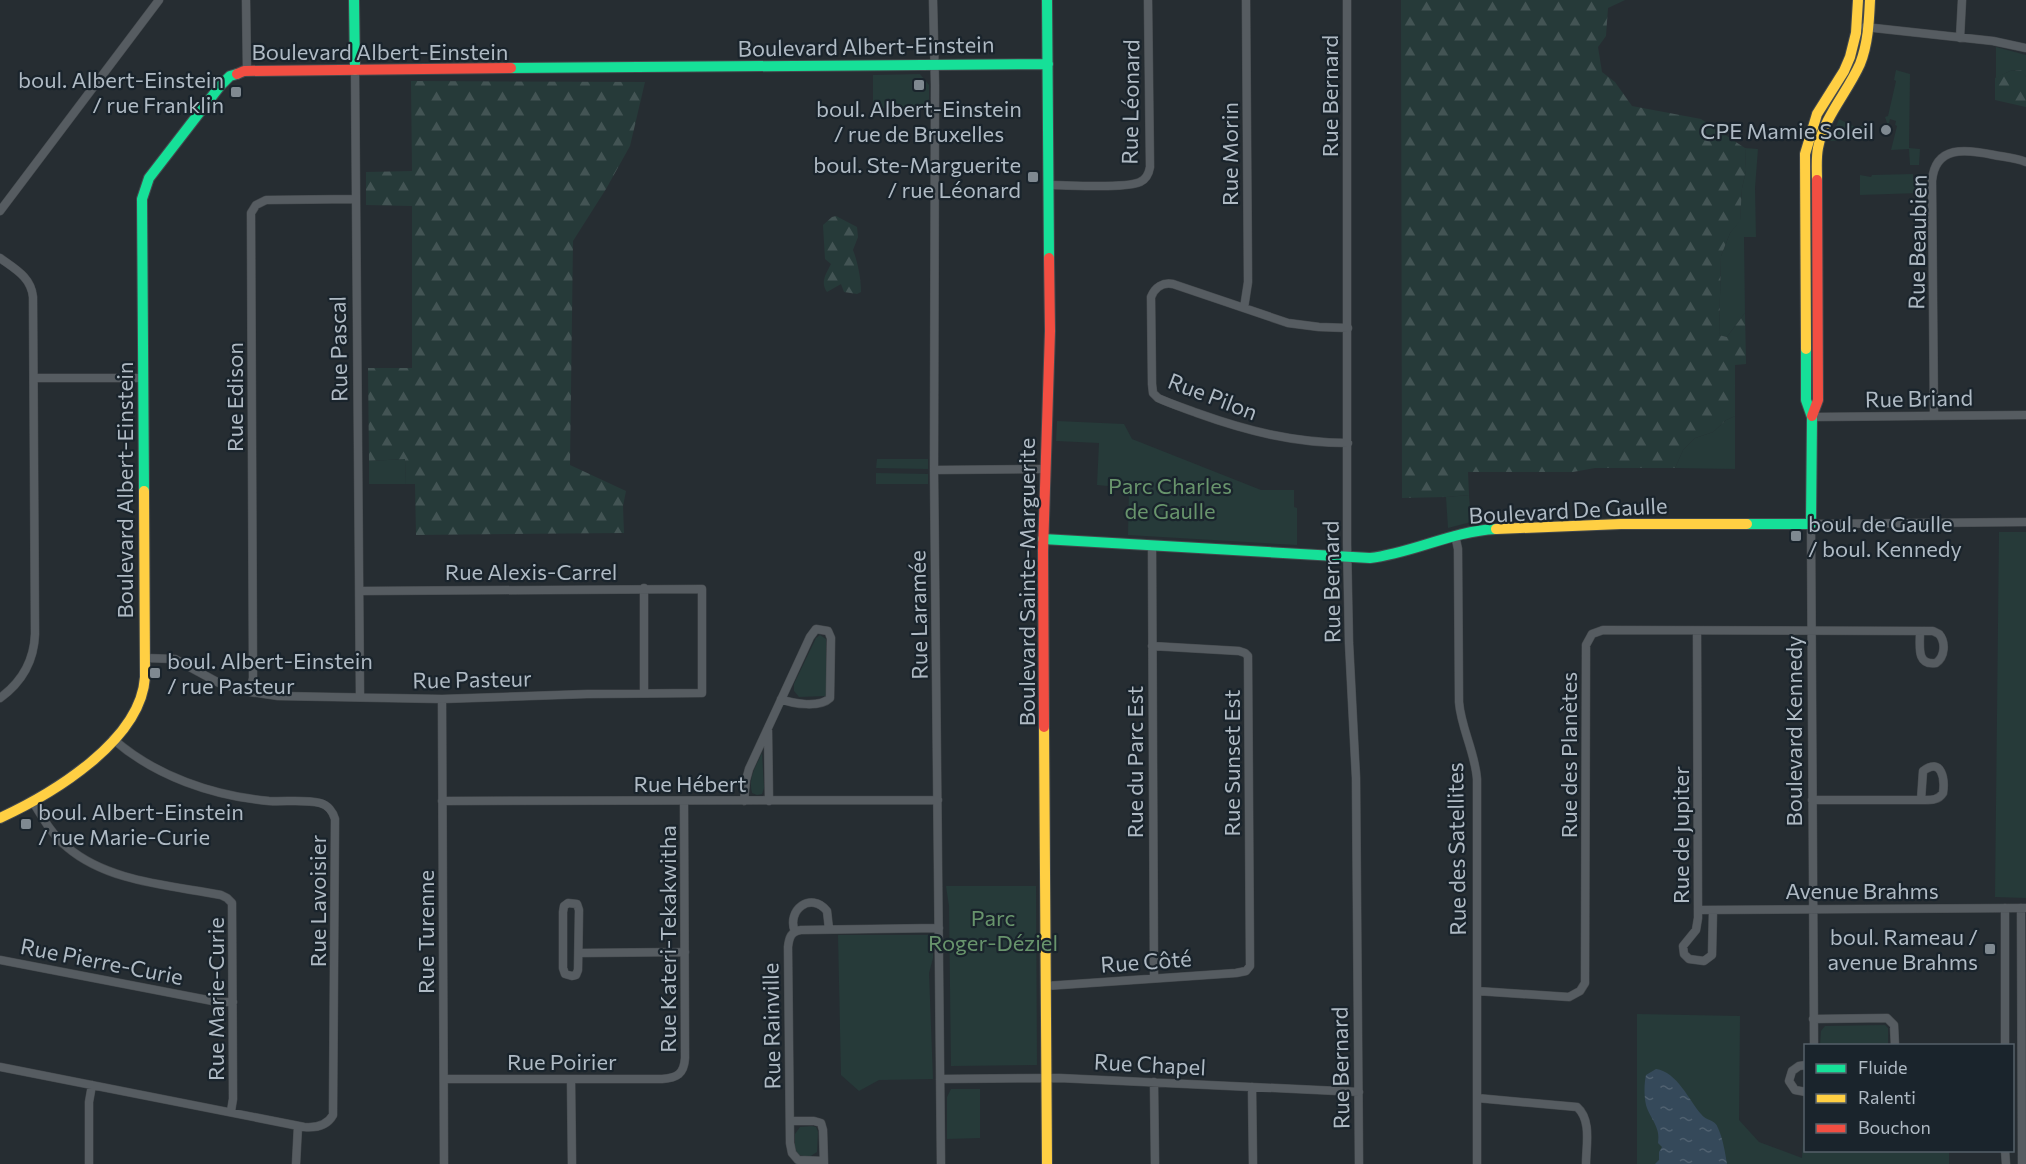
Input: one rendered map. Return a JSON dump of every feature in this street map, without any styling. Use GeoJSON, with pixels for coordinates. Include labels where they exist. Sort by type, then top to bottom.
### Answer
{"type":"FeatureCollection","features":[{"type":"Feature","properties":{"kind":"street"},"geometry":{"type":"LineString","coordinates":[[0,211],[159,0]]}},
{"type":"Feature","properties":{"kind":"street"},"geometry":{"type":"LineString","coordinates":[[246,0],[247,71]]}},
{"type":"Feature","properties":{"kind":"street","name":"Rue Pascal"},"geometry":{"type":"LineString","coordinates":[[354,0],[360,697]]}},
{"type":"Feature","properties":{"kind":"street","name":"Rue Laramée"},"geometry":{"type":"LineString","coordinates":[[933,0],[934,470],[941,1164]]}},
{"type":"Feature","properties":{"kind":"street","name":"Boulevard Sainte-Marguerite"},"geometry":{"type":"LineString","coordinates":[[1047,0],[1050,331],[1043,539],[1047,1164]]}},
{"type":"Feature","properties":{"kind":"street","name":"Rue Léonard"},"geometry":{"type":"LineString","coordinates":[[1049,185],[1128,185],[1142,182],[1148,174],[1148,0]]}},
{"type":"Feature","properties":{"kind":"street","name":"Rue Morin"},"geometry":{"type":"LineString","coordinates":[[1244,308],[1248,282],[1246,0]]}},
{"type":"Feature","properties":{"kind":"street","name":"Rue Bernard"},"geometry":{"type":"LineString","coordinates":[[1347,0],[1348,557],[1349,650],[1356,778],[1359,1164]]}},
{"type":"Feature","properties":{"kind":"street","name":"Boulevard Kennedy"},"geometry":{"type":"LineString","coordinates":[[1812,417],[1806,400],[1805,154],[1810,131],[1819,109],[1848,64],[1857,27],[1858,0]]}},
{"type":"Feature","properties":{"kind":"street","name":"Boulevard Kennedy"},"geometry":{"type":"LineString","coordinates":[[1814,1044],[1811,524],[1812,417],[1818,400],[1817,151],[1829,115],[1859,67],[1869,27],[1870,0]]}},
{"type":"Feature","properties":{"kind":"street"},"geometry":{"type":"LineString","coordinates":[[1960,38],[1962,0]]}},
{"type":"Feature","properties":{"kind":"street"},"geometry":{"type":"LineString","coordinates":[[1857,27],[1993,41],[2026,48]]}},
{"type":"Feature","properties":{"kind":"street","name":"Boulevard Albert-Einstein"},"geometry":{"type":"LineString","coordinates":[[0,818],[33,802],[82,768],[113,738],[131,717],[140,702],[144,684],[145,658],[142,205],[145,188],[150,178],[220,86],[236,73],[247,71],[1048,64]]}},
{"type":"Feature","properties":{"kind":"street","name":"Rue Beaubien"},"geometry":{"type":"LineString","coordinates":[[1934,416],[1932,181],[1935,166],[1944,156],[1956,151],[1987,153],[2026,162]]}},
{"type":"Feature","properties":{"kind":"street","name":"Rue Edison"},"geometry":{"type":"LineString","coordinates":[[250,692],[253,678],[251,213],[256,205],[266,200],[356,199]]}},
{"type":"Feature","properties":{"kind":"street"},"geometry":{"type":"LineString","coordinates":[[0,258],[22,274],[32,288],[34,303],[35,642],[30,662],[23,675],[0,698]]}},
{"type":"Feature","properties":{"kind":"street","name":"Rue Pilon"},"geometry":{"type":"LineString","coordinates":[[1348,328],[1298,325],[1179,285],[1164,284],[1156,288],[1151,302],[1152,384],[1155,395],[1162,400],[1228,424],[1268,435],[1301,441],[1348,443]]}},
{"type":"Feature","properties":{"kind":"street"},"geometry":{"type":"LineString","coordinates":[[34,378],[143,378]]}},
{"type":"Feature","properties":{"kind":"street","name":"Rue Briand"},"geometry":{"type":"LineString","coordinates":[[1812,417],[2026,414]]}},
{"type":"Feature","properties":{"kind":"street"},"geometry":{"type":"LineString","coordinates":[[934,470],[1045,469]]}},
{"type":"Feature","properties":{"kind":"street","name":"Boulevard De Gaulle"},"geometry":{"type":"LineString","coordinates":[[1043,539],[1348,557],[1385,556],[1455,535],[1483,530],[1621,524],[2026,522]]}},
{"type":"Feature","properties":{"kind":"street","name":"Rue des Satellites"},"geometry":{"type":"LineString","coordinates":[[1455,535],[1458,549],[1459,702],[1462,723],[1472,750],[1477,779],[1477,1164]]}},
{"type":"Feature","properties":{"kind":"street","name":"Rue du Parc Est"},"geometry":{"type":"LineString","coordinates":[[1152,545],[1154,978]]}},
{"type":"Feature","properties":{"kind":"street"},"geometry":{"type":"LineString","coordinates":[[644,588],[644,693]]}},
{"type":"Feature","properties":{"kind":"street","name":"Rue Alexis-Carrel"},"geometry":{"type":"LineString","coordinates":[[360,591],[702,589]]}},
{"type":"Feature","properties":{"kind":"street","name":"Rue Pasteur"},"geometry":{"type":"LineString","coordinates":[[145,658],[175,659],[219,683],[250,692],[284,696],[442,699],[702,693],[702,589]]}},
{"type":"Feature","properties":{"kind":"street"},"geometry":{"type":"LineString","coordinates":[[744,801],[747,775],[781,699],[812,632],[821,628],[828,631],[831,638],[830,698],[823,703],[796,703],[781,699]]}},
{"type":"Feature","properties":{"kind":"street","name":"Rue des Planètes"},"geometry":{"type":"LineString","coordinates":[[1476,991],[1569,997],[1580,991],[1585,984],[1586,651],[1588,638],[1592,634],[1599,630],[1920,631]]}},
{"type":"Feature","properties":{"kind":"street","name":"Rue de Jupiter"},"geometry":{"type":"LineString","coordinates":[[1697,631],[1698,910],[1697,927],[1685,942],[1683,950],[1686,957],[1698,961],[1707,960],[1712,955],[1713,909]]}},
{"type":"Feature","properties":{"kind":"street"},"geometry":{"type":"LineString","coordinates":[[1920,631],[1936,632],[1942,638],[1943,654],[1936,663],[1929,664],[1922,660],[1920,631]]}},
{"type":"Feature","properties":{"kind":"street","name":"Rue Sunset Est"},"geometry":{"type":"LineString","coordinates":[[1152,646],[1239,651],[1245,652],[1248,656],[1251,959],[1248,968]]}},
{"type":"Feature","properties":{"kind":"street","name":"Rue Turenne"},"geometry":{"type":"LineString","coordinates":[[442,699],[444,1164]]}},
{"type":"Feature","properties":{"kind":"street"},"geometry":{"type":"LineString","coordinates":[[768,728],[769,801]]}},
{"type":"Feature","properties":{"kind":"street","name":"Rue Lavoisier"},"geometry":{"type":"LineString","coordinates":[[0,1067],[298,1126],[320,1127],[331,1119],[334,1111],[335,819],[333,813],[321,803],[249,798],[197,786],[157,769],[128,752],[113,738]]}},
{"type":"Feature","properties":{"kind":"street"},"geometry":{"type":"LineString","coordinates":[[1812,800],[1921,800],[1938,799],[1943,793],[1944,777],[1938,768],[1929,767],[1923,771],[1921,800]]}},
{"type":"Feature","properties":{"kind":"street","name":"Rue Hébert"},"geometry":{"type":"LineString","coordinates":[[442,801],[938,800]]}},
{"type":"Feature","properties":{"kind":"street","name":"Rue Kateri-Tekakwitha"},"geometry":{"type":"LineString","coordinates":[[680,1074],[685,1067],[686,1058],[684,801]]}},
{"type":"Feature","properties":{"kind":"street","name":"Rue Marie-Curie"},"geometry":{"type":"LineString","coordinates":[[33,802],[58,839],[93,864],[129,877],[221,895],[230,900],[233,911],[233,1099],[231,1111]]}},
{"type":"Feature","properties":{"kind":"street","name":"Rue Rainville"},"geometry":{"type":"LineString","coordinates":[[795,932],[792,921],[795,912],[807,902],[818,903],[827,910],[829,929]]}},
{"type":"Feature","properties":{"kind":"street"},"geometry":{"type":"LineString","coordinates":[[568,903],[574,903],[578,907],[579,953],[578,973],[574,976],[566,975],[563,968],[563,912],[564,906],[568,903]]}},
{"type":"Feature","properties":{"kind":"street"},"geometry":{"type":"LineString","coordinates":[[2005,908],[2005,1044]]}},
{"type":"Feature","properties":{"kind":"street"},"geometry":{"type":"LineString","coordinates":[[2022,1164],[2024,908]]}},
{"type":"Feature","properties":{"kind":"street","name":"Avenue Brahms"},"geometry":{"type":"LineString","coordinates":[[1698,910],[2024,908]]}},
{"type":"Feature","properties":{"kind":"street","name":"Rue Rainville"},"geometry":{"type":"LineString","coordinates":[[791,1122],[821,1123],[824,1163],[802,1161],[794,1157],[790,1143],[788,947],[790,936],[795,932],[829,929],[939,928]]}},
{"type":"Feature","properties":{"kind":"street"},"geometry":{"type":"LineString","coordinates":[[579,953],[685,952]]}},
{"type":"Feature","properties":{"kind":"street","name":"Rue Pierre-Curie"},"geometry":{"type":"LineString","coordinates":[[0,960],[218,1002],[233,1002]]}},
{"type":"Feature","properties":{"kind":"street","name":"Rue Côté"},"geometry":{"type":"LineString","coordinates":[[1046,986],[1236,973],[1248,968]]}},
{"type":"Feature","properties":{"kind":"street"},"geometry":{"type":"LineString","coordinates":[[2005,1015],[2024,1015]]}},
{"type":"Feature","properties":{"kind":"street"},"geometry":{"type":"LineString","coordinates":[[1813,1019],[1887,1018],[1894,1025],[1895,1044]]}},
{"type":"Feature","properties":{"kind":"street"},"geometry":{"type":"LineString","coordinates":[[1804,1065],[1792,1071],[1789,1081],[1795,1090],[1804,1092]]}},
{"type":"Feature","properties":{"kind":"street","name":"Rue Poirier"},"geometry":{"type":"LineString","coordinates":[[444,1079],[662,1079],[673,1078],[680,1074]]}},
{"type":"Feature","properties":{"kind":"street","name":"Rue Chapel"},"geometry":{"type":"LineString","coordinates":[[940,1079],[1046,1078],[1359,1092]]}},
{"type":"Feature","properties":{"kind":"street"},"geometry":{"type":"LineString","coordinates":[[571,1079],[572,1164]]}},
{"type":"Feature","properties":{"kind":"street"},"geometry":{"type":"LineString","coordinates":[[1154,1082],[1155,1164]]}},
{"type":"Feature","properties":{"kind":"street"},"geometry":{"type":"LineString","coordinates":[[89,1164],[89,1102],[92,1085]]}},
{"type":"Feature","properties":{"kind":"street"},"geometry":{"type":"LineString","coordinates":[[1252,1087],[1253,1164]]}},
{"type":"Feature","properties":{"kind":"street"},"geometry":{"type":"LineString","coordinates":[[1477,1098],[1577,1107],[1586,1120],[1586,1164]]}},
{"type":"Feature","properties":{"kind":"street"},"geometry":{"type":"LineString","coordinates":[[296,1164],[298,1126]]}},
{"type":"Feature","properties":{"kind":"green space"},"geometry":{"type":"Polygon","coordinates":[[[1401,0],[1625,0],[1608,8],[1606,36],[1598,47],[1602,72],[1615,82],[1632,106],[1701,119],[1745,148],[1746,170],[1742,188],[1740,221],[1730,233],[1721,256],[1719,335],[1727,337],[1745,313],[1746,364],[1735,365],[1735,416],[1726,420],[1713,432],[1695,438],[1683,450],[1675,468],[1595,468],[1573,472],[1468,472],[1469,495],[1402,498],[1401,0]]]}},
{"type":"Feature","properties":{"kind":"green space"},"geometry":{"type":"Polygon","coordinates":[[[1996,47],[2026,55],[2026,77],[2020,70],[2010,71],[1996,78],[1996,47]]]}},
{"type":"Feature","properties":{"kind":"green space"},"geometry":{"type":"Polygon","coordinates":[[[1896,70],[1910,74],[1909,148],[1920,149],[1919,165],[1910,165],[1909,149],[1891,150],[1897,126],[1896,121],[1890,119],[1887,123],[1885,117],[1888,116],[1896,81],[1894,80],[1896,70]]]}},
{"type":"Feature","properties":{"kind":"green space"},"geometry":{"type":"Polygon","coordinates":[[[2021,70],[2026,77],[2026,107],[1995,100],[1995,78],[2010,71],[2021,70]]]}},
{"type":"Feature","properties":{"kind":"green space"},"geometry":{"type":"Polygon","coordinates":[[[920,74],[929,85],[929,108],[873,108],[873,75],[920,74]]]}},
{"type":"Feature","properties":{"kind":"green space"},"geometry":{"type":"Polygon","coordinates":[[[411,81],[645,82],[630,146],[573,241],[570,465],[626,491],[623,506],[624,533],[416,535],[415,484],[406,484],[405,459],[369,461],[368,368],[412,368],[412,206],[366,205],[366,172],[412,171],[411,81]]]}},
{"type":"Feature","properties":{"kind":"green space"},"geometry":{"type":"Polygon","coordinates":[[[1839,119],[1855,127],[1868,125],[1868,139],[1830,141],[1839,119]]]}},
{"type":"Feature","properties":{"kind":"green space"},"geometry":{"type":"Polygon","coordinates":[[[1745,148],[1758,149],[1755,188],[1756,237],[1744,237],[1745,313],[1727,337],[1719,335],[1721,256],[1730,233],[1740,220],[1742,188],[1746,170],[1745,148]]]}},
{"type":"Feature","properties":{"kind":"green space"},"geometry":{"type":"Polygon","coordinates":[[[1913,174],[1913,179],[1920,179],[1920,193],[1860,195],[1860,175],[1871,177],[1872,175],[1913,174]]]}},
{"type":"Feature","properties":{"kind":"green space"},"geometry":{"type":"Polygon","coordinates":[[[836,216],[857,227],[858,237],[853,250],[858,266],[861,292],[857,294],[844,292],[841,284],[827,292],[824,285],[831,264],[825,259],[823,225],[836,216]]]}},
{"type":"Feature","properties":{"kind":"green space"},"geometry":{"type":"Polygon","coordinates":[[[1735,416],[1735,469],[1675,468],[1683,450],[1695,438],[1713,432],[1726,420],[1735,416]]]}},
{"type":"Feature","properties":{"kind":"green space","name":"Parc Charles de Gaulle"},"geometry":{"type":"Polygon","coordinates":[[[1057,421],[1124,424],[1132,439],[1261,490],[1294,490],[1294,507],[1297,508],[1297,545],[1128,535],[1129,488],[1097,485],[1099,443],[1056,441],[1057,421]]]}},
{"type":"Feature","properties":{"kind":"green space"},"geometry":{"type":"Polygon","coordinates":[[[405,459],[406,484],[369,484],[369,461],[405,459]]]}},
{"type":"Feature","properties":{"kind":"green space"},"geometry":{"type":"Polygon","coordinates":[[[877,459],[928,459],[928,469],[876,468],[877,459]]]}},
{"type":"Feature","properties":{"kind":"green space"},"geometry":{"type":"Polygon","coordinates":[[[876,473],[928,474],[928,484],[876,484],[876,473]]]}},
{"type":"Feature","properties":{"kind":"green space"},"geometry":{"type":"Polygon","coordinates":[[[1469,495],[1471,522],[1448,528],[1446,497],[1469,495]]]}},
{"type":"Feature","properties":{"kind":"green space"},"geometry":{"type":"Polygon","coordinates":[[[1999,532],[2026,532],[2026,898],[1995,897],[1999,532]]]}},
{"type":"Feature","properties":{"kind":"green space"},"geometry":{"type":"Polygon","coordinates":[[[820,635],[826,639],[826,696],[799,697],[794,691],[794,684],[816,638],[820,635]]]}},
{"type":"Feature","properties":{"kind":"green space"},"geometry":{"type":"Polygon","coordinates":[[[762,753],[764,788],[762,794],[757,795],[752,793],[751,782],[762,753]]]}},
{"type":"Feature","properties":{"kind":"green space","name":"Parc Roger-Déziel"},"geometry":{"type":"Polygon","coordinates":[[[946,886],[1036,886],[1037,1065],[951,1066],[949,906],[946,886]]]}},
{"type":"Feature","properties":{"kind":"green space","name":"Parc Roger-Déziel"},"geometry":{"type":"Polygon","coordinates":[[[838,935],[928,935],[933,938],[933,958],[929,973],[933,1079],[879,1080],[859,1091],[841,1075],[838,935]]]}},
{"type":"Feature","properties":{"kind":"green space"},"geometry":{"type":"Polygon","coordinates":[[[1637,1014],[1740,1016],[1739,1120],[1759,1142],[1802,1158],[1804,1129],[1804,1152],[1949,1152],[1949,1164],[1637,1164],[1637,1014]]]}},
{"type":"Feature","properties":{"kind":"green space"},"geometry":{"type":"Polygon","coordinates":[[[1885,1025],[1888,1028],[1888,1044],[1820,1044],[1821,1031],[1825,1026],[1885,1025]]]}},
{"type":"Feature","properties":{"kind":"green space"},"geometry":{"type":"Polygon","coordinates":[[[951,1089],[980,1089],[980,1138],[947,1139],[947,1097],[951,1089]]]}},
{"type":"Feature","properties":{"kind":"green space"},"geometry":{"type":"Polygon","coordinates":[[[800,1127],[816,1127],[818,1132],[817,1152],[809,1157],[799,1155],[795,1149],[795,1134],[800,1127]]]}},
{"type":"Feature","properties":{"kind":"water"},"geometry":{"type":"Polygon","coordinates":[[[1656,1069],[1670,1075],[1682,1087],[1703,1116],[1717,1125],[1723,1141],[1727,1164],[1655,1164],[1659,1160],[1662,1147],[1658,1143],[1657,1128],[1646,1105],[1644,1090],[1646,1075],[1656,1069]]]}},
{"type":"Feature","properties":{"kind":"traffic: fast"},"geometry":{"type":"LineString","coordinates":[[354,0],[355,70]]}},
{"type":"Feature","properties":{"kind":"traffic: fast"},"geometry":{"type":"LineString","coordinates":[[1047,0],[1049,258]]}},
{"type":"Feature","properties":{"kind":"traffic: fast"},"geometry":{"type":"LineString","coordinates":[[511,68],[1048,64]]}},
{"type":"Feature","properties":{"kind":"traffic: fast"},"geometry":{"type":"LineString","coordinates":[[144,491],[142,199],[149,178],[220,86],[230,76],[237,74]]}},
{"type":"Feature","properties":{"kind":"traffic: fast"},"geometry":{"type":"LineString","coordinates":[[1747,524],[1811,524],[1812,417],[1806,400],[1806,349]]}},
{"type":"Feature","properties":{"kind":"traffic: fast"},"geometry":{"type":"LineString","coordinates":[[1043,539],[1370,558],[1402,552],[1464,534],[1496,529]]}},
{"type":"Feature","properties":{"kind":"traffic: slow"},"geometry":{"type":"LineString","coordinates":[[1806,349],[1805,154],[1817,114],[1844,71],[1850,57],[1856,33],[1858,0]]}},
{"type":"Feature","properties":{"kind":"traffic: slow"},"geometry":{"type":"LineString","coordinates":[[1817,180],[1818,148],[1825,126],[1855,75],[1863,56],[1868,33],[1870,0]]}},
{"type":"Feature","properties":{"kind":"traffic: slow"},"geometry":{"type":"LineString","coordinates":[[0,818],[44,795],[68,780],[90,762],[128,723],[140,700],[145,677],[144,491]]}},
{"type":"Feature","properties":{"kind":"traffic: slow"},"geometry":{"type":"LineString","coordinates":[[1496,529],[1621,524],[1747,524]]}},
{"type":"Feature","properties":{"kind":"traffic: slow"},"geometry":{"type":"LineString","coordinates":[[1044,727],[1047,1164]]}},
{"type":"Feature","properties":{"kind":"traffic: jam"},"geometry":{"type":"LineString","coordinates":[[237,74],[244,71],[511,68]]}},
{"type":"Feature","properties":{"kind":"traffic: jam"},"geometry":{"type":"LineString","coordinates":[[1812,416],[1818,400],[1817,180]]}},
{"type":"Feature","properties":{"kind":"traffic: jam"},"geometry":{"type":"LineString","coordinates":[[1044,727],[1043,551],[1050,331],[1049,258]]}},
{"type":"Feature","properties":{"kind":"place","name":"boul. Albert-Einstein / rue de Bruxelles"},"geometry":{"type":"Point","coordinates":[919,85]}},
{"type":"Feature","properties":{"kind":"place","name":"boul. Albert-Einstein / rue Franklin"},"geometry":{"type":"Point","coordinates":[236,92]}},
{"type":"Feature","properties":{"kind":"place","name":"CPE Mamie Soleil"},"geometry":{"type":"Point","coordinates":[1886,130]}},
{"type":"Feature","properties":{"kind":"place","name":"boul. Ste-Marguerite / rue Léonard"},"geometry":{"type":"Point","coordinates":[1033,177]}},
{"type":"Feature","properties":{"kind":"place","name":"boul. de Gaulle / boul. Kennedy"},"geometry":{"type":"Point","coordinates":[1796,536]}},
{"type":"Feature","properties":{"kind":"place","name":"boul. Albert-Einstein / rue Pasteur"},"geometry":{"type":"Point","coordinates":[155,673]}},
{"type":"Feature","properties":{"kind":"place","name":"boul. Albert-Einstein / rue Marie-Curie"},"geometry":{"type":"Point","coordinates":[26,824]}},
{"type":"Feature","properties":{"kind":"place","name":"boul. Rameau / avenue Brahms"},"geometry":{"type":"Point","coordinates":[1990,949]}}]}
